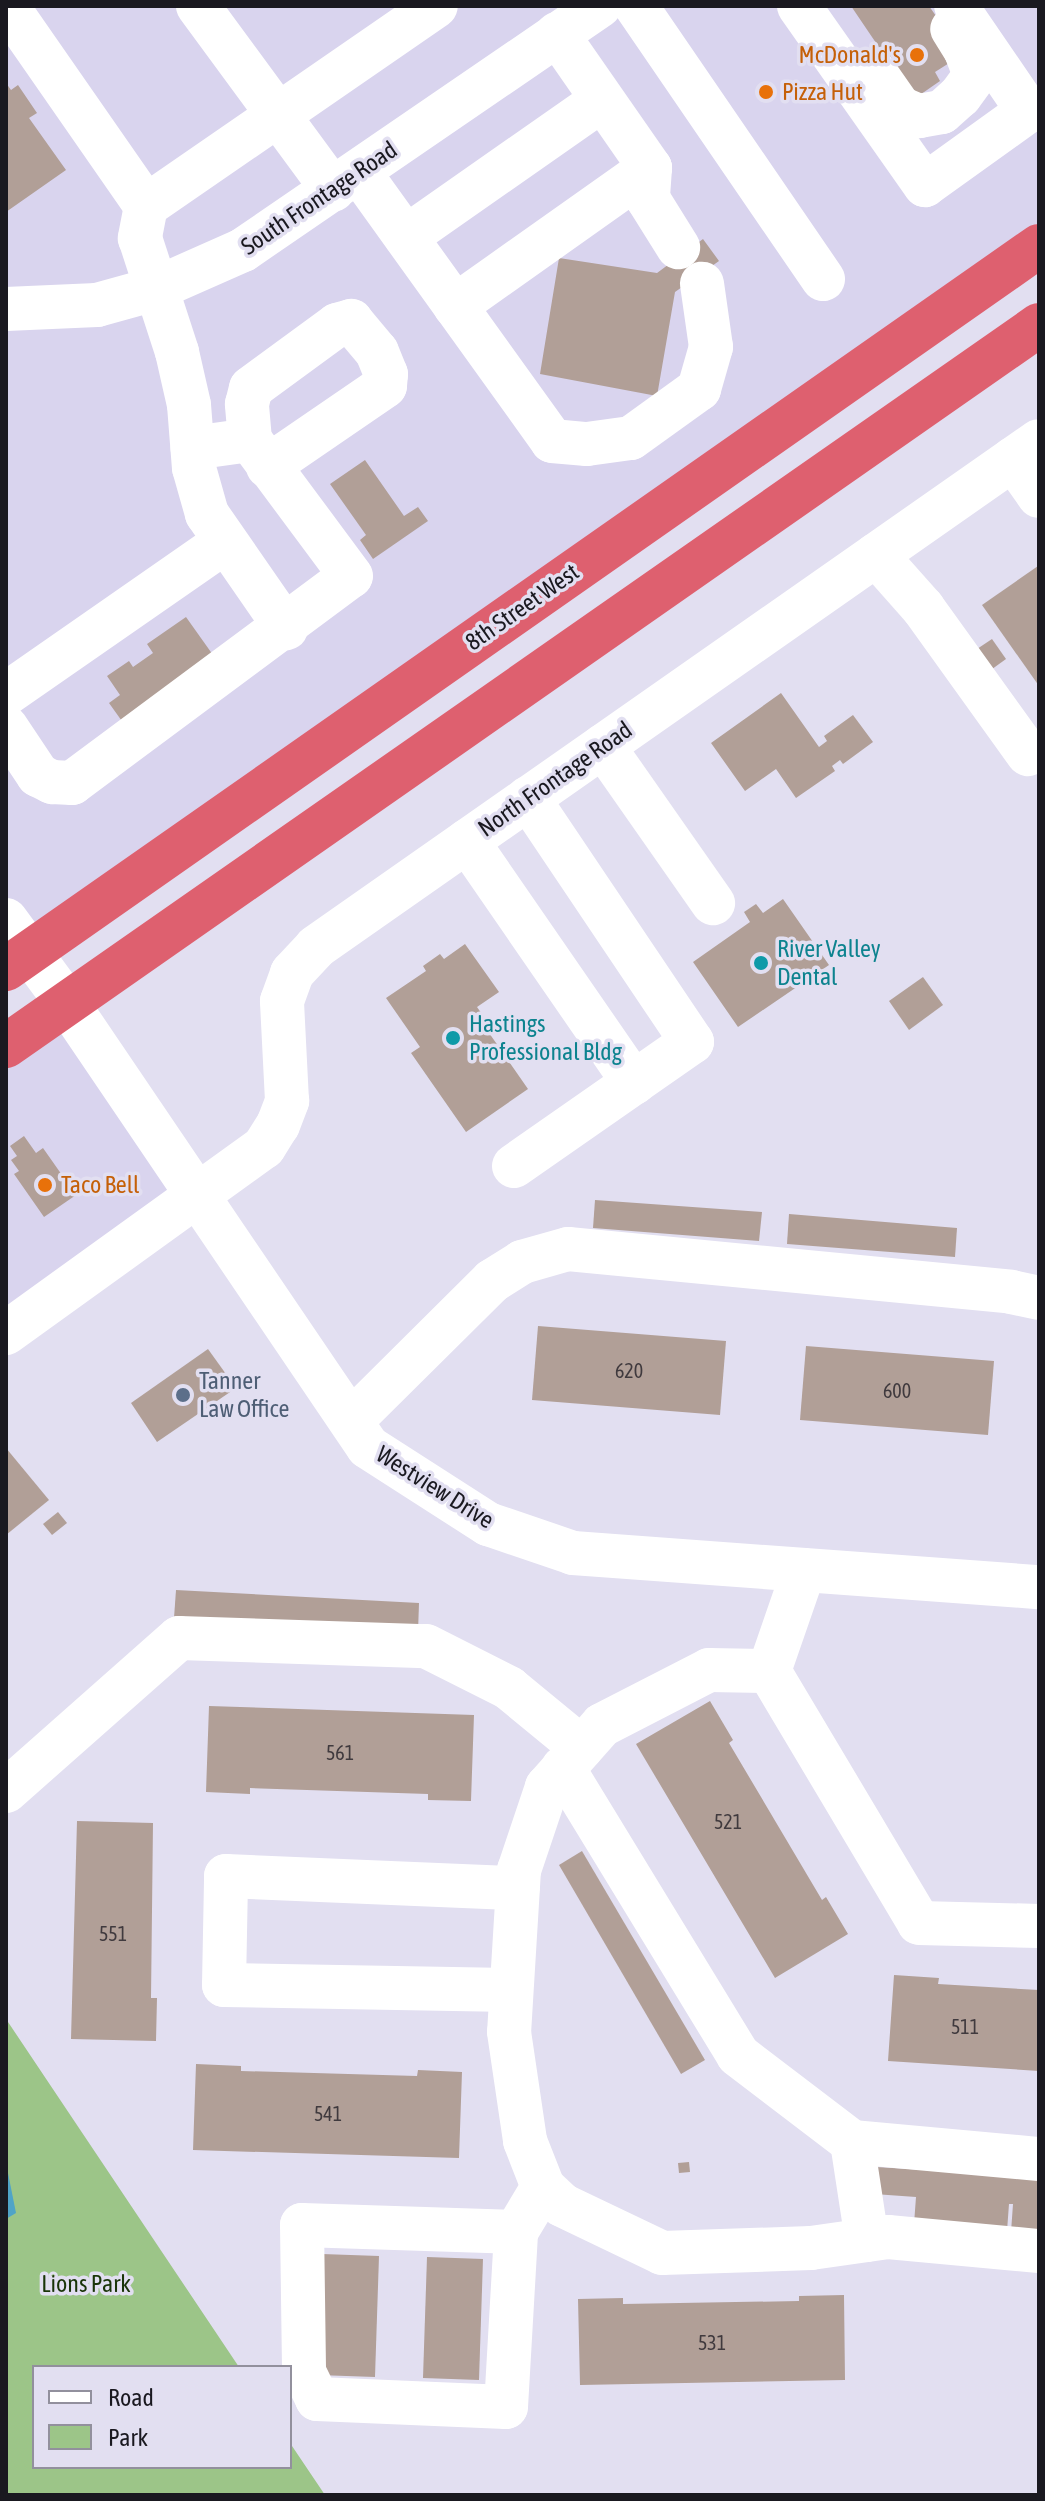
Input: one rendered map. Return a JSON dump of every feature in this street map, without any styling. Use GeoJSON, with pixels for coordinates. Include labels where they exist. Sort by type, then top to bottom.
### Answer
{"type":"FeatureCollection","features":[{"type":"Feature","properties":{"kind":"highway","name":"8th Street West"},"geometry":{"type":"LineString","coordinates":[[14,947],[1039,246]]}},
{"type":"Feature","properties":{"kind":"highway"},"geometry":{"type":"LineString","coordinates":[[6,1046],[1039,325]]}},
{"type":"Feature","properties":{"kind":"street"},"geometry":{"type":"LineString","coordinates":[[7,6],[146,206],[140,238],[177,352],[189,405],[194,468],[207,514],[286,628]]}},
{"type":"Feature","properties":{"kind":"street"},"geometry":{"type":"LineString","coordinates":[[198,6],[279,117],[406,237],[552,441],[587,444],[631,438],[699,389],[711,347],[702,284]]}},
{"type":"Feature","properties":{"kind":"street"},"geometry":{"type":"LineString","coordinates":[[146,206],[436,6]]}},
{"type":"Feature","properties":{"kind":"street","name":"South Frontage Road"},"geometry":{"type":"LineString","coordinates":[[6,309],[97,305],[155,289],[243,250],[599,6]]}},
{"type":"Feature","properties":{"kind":"street"},"geometry":{"type":"LineString","coordinates":[[636,6],[823,279]]}},
{"type":"Feature","properties":{"kind":"street"},"geometry":{"type":"LineString","coordinates":[[799,6],[925,185],[1028,111],[956,6]]}},
{"type":"Feature","properties":{"kind":"street"},"geometry":{"type":"LineString","coordinates":[[829,6],[918,134],[931,144],[944,148],[958,142],[972,130],[975,75],[966,51],[936,6]]}},
{"type":"Feature","properties":{"kind":"street"},"geometry":{"type":"LineString","coordinates":[[557,34],[650,168],[648,199],[678,247]]}},
{"type":"Feature","properties":{"kind":"street"},"geometry":{"type":"LineString","coordinates":[[406,237],[602,100]]}},
{"type":"Feature","properties":{"kind":"street"},"geometry":{"type":"LineString","coordinates":[[455,306],[650,168]]}},
{"type":"Feature","properties":{"kind":"street"},"geometry":{"type":"LineString","coordinates":[[6,727],[38,775],[52,782],[72,783],[286,628],[351,576],[259,453],[193,448]]}},
{"type":"Feature","properties":{"kind":"street"},"geometry":{"type":"LineString","coordinates":[[1026,450],[1039,496]]}},
{"type":"Feature","properties":{"kind":"street","name":"North Frontage Road"},"geometry":{"type":"LineString","coordinates":[[6,1333],[199,1197],[264,1147],[278,1125],[287,1101],[282,1001],[292,973],[316,947],[1026,450]]}},
{"type":"Feature","properties":{"kind":"street"},"geometry":{"type":"LineString","coordinates":[[6,694],[225,542]]}},
{"type":"Feature","properties":{"kind":"street"},"geometry":{"type":"LineString","coordinates":[[876,555],[923,608],[1028,754]]}},
{"type":"Feature","properties":{"kind":"street"},"geometry":{"type":"LineString","coordinates":[[603,746],[713,903]]}},
{"type":"Feature","properties":{"kind":"street"},"geometry":{"type":"LineString","coordinates":[[514,1166],[692,1042],[528,798]]}},
{"type":"Feature","properties":{"kind":"street"},"geometry":{"type":"LineString","coordinates":[[467,841],[634,1083]]}},
{"type":"Feature","properties":{"kind":"street","name":"Westview Drive"},"geometry":{"type":"LineString","coordinates":[[14,947],[67,1003],[368,1447],[488,1524],[573,1553],[1039,1587]]}},
{"type":"Feature","properties":{"kind":"street"},"geometry":{"type":"LineString","coordinates":[[351,1421],[492,1281],[522,1262],[568,1249],[1011,1292],[1039,1298]]}},
{"type":"Feature","properties":{"kind":"street"},"geometry":{"type":"LineString","coordinates":[[804,1570],[769,1671],[919,1923],[1039,1926]]}},
{"type":"Feature","properties":{"kind":"street"},"geometry":{"type":"LineString","coordinates":[[6,1791],[179,1638],[426,1646],[509,1688],[572,1758],[738,2055],[852,2142],[1039,2159]]}},
{"type":"Feature","properties":{"kind":"street"},"geometry":{"type":"LineString","coordinates":[[769,1671],[709,1670],[602,1725],[547,1787],[519,1870],[509,2032],[525,2141],[543,2187],[562,2205],[662,2253],[811,2248],[888,2237],[1039,2251]]}},
{"type":"Feature","properties":{"kind":"street"},"geometry":{"type":"LineString","coordinates":[[511,1990],[224,1985],[226,1876],[518,1888]]}},
{"type":"Feature","properties":{"kind":"street"},"geometry":{"type":"LineString","coordinates":[[852,2142],[867,2240]]}},
{"type":"Feature","properties":{"kind":"street"},"geometry":{"type":"LineString","coordinates":[[516,2232],[302,2225],[304,2372],[317,2399],[506,2407],[516,2232],[543,2187]]}},
{"type":"Feature","properties":{"kind":"shaded area"},"geometry":{"type":"Polygon","coordinates":[[[6,6],[1039,6],[1039,246],[30,952],[6,920],[6,6]]]}},
{"type":"Feature","properties":{"kind":"shaded area"},"geometry":{"type":"Polygon","coordinates":[[[67,1003],[199,1197],[6,1333],[6,1046],[67,1003]]]}},
{"type":"Feature","properties":{"kind":"green space","name":"Lions Park"},"geometry":{"type":"Polygon","coordinates":[[[6,2019],[238,2365],[32,2365],[32,2469],[292,2469],[292,2446],[325,2495],[6,2495],[6,2019]]]}},
{"type":"Feature","properties":{"kind":"water"},"geometry":{"type":"Polygon","coordinates":[[[6,2163],[16,2213],[6,2219],[6,2163]]]}},
{"type":"Feature","properties":{"kind":"building","name":"McDonald's"},"geometry":{"type":"Polygon","coordinates":[[[851,6],[929,6],[955,43],[954,60],[935,72],[940,81],[914,99],[851,6]]]}},
{"type":"Feature","properties":{"kind":"building"},"geometry":{"type":"Polygon","coordinates":[[[6,83],[11,90],[18,85],[37,113],[29,118],[66,170],[6,212],[6,83]]]}},
{"type":"Feature","properties":{"kind":"building"},"geometry":{"type":"Polygon","coordinates":[[[703,239],[719,261],[675,292],[657,396],[540,374],[559,258],[657,273],[703,239]]]}},
{"type":"Feature","properties":{"kind":"building"},"geometry":{"type":"Polygon","coordinates":[[[365,460],[404,516],[418,507],[428,521],[373,559],[360,540],[366,535],[330,484],[365,460]]]}},
{"type":"Feature","properties":{"kind":"building"},"geometry":{"type":"Polygon","coordinates":[[[1039,568],[1039,686],[982,605],[1039,568]]]}},
{"type":"Feature","properties":{"kind":"building"},"geometry":{"type":"Polygon","coordinates":[[[186,617],[213,655],[124,724],[109,703],[120,695],[107,676],[129,661],[133,667],[153,653],[147,644],[186,617]]]}},
{"type":"Feature","properties":{"kind":"building"},"geometry":{"type":"Polygon","coordinates":[[[992,639],[1006,659],[988,672],[974,651],[992,639]]]}},
{"type":"Feature","properties":{"kind":"building"},"geometry":{"type":"Polygon","coordinates":[[[781,693],[819,747],[827,741],[824,736],[853,715],[873,742],[843,764],[840,760],[832,766],[835,771],[796,798],[776,769],[745,791],[711,743],[781,693]]]}},
{"type":"Feature","properties":{"kind":"building","name":"River Valley Dental"},"geometry":{"type":"Polygon","coordinates":[[[783,899],[829,965],[738,1027],[693,962],[750,922],[744,912],[756,904],[763,913],[783,899]]]}},
{"type":"Feature","properties":{"kind":"building","name":"Hastings Professional Bldg"},"geometry":{"type":"Polygon","coordinates":[[[465,944],[499,992],[477,1007],[491,1027],[487,1030],[528,1089],[466,1132],[411,1053],[420,1047],[386,998],[426,971],[423,966],[440,954],[444,959],[465,944]]]}},
{"type":"Feature","properties":{"kind":"building"},"geometry":{"type":"Polygon","coordinates":[[[923,977],[943,1005],[909,1030],[889,1001],[923,977]]]}},
{"type":"Feature","properties":{"kind":"building","name":"Taco Bell"},"geometry":{"type":"Polygon","coordinates":[[[24,1136],[36,1153],[43,1148],[76,1195],[44,1217],[14,1174],[19,1171],[11,1160],[17,1156],[10,1146],[24,1136]]]}},
{"type":"Feature","properties":{"kind":"building"},"geometry":{"type":"Polygon","coordinates":[[[595,1200],[762,1212],[759,1241],[593,1228],[595,1200]]]}},
{"type":"Feature","properties":{"kind":"building"},"geometry":{"type":"Polygon","coordinates":[[[789,1214],[957,1228],[955,1257],[787,1244],[789,1214]]]}},
{"type":"Feature","properties":{"kind":"building"},"geometry":{"type":"Polygon","coordinates":[[[538,1326],[726,1341],[720,1415],[532,1400],[538,1326]]]}},
{"type":"Feature","properties":{"kind":"building"},"geometry":{"type":"Polygon","coordinates":[[[806,1346],[994,1361],[988,1435],[800,1420],[806,1346]]]}},
{"type":"Feature","properties":{"kind":"building","name":"Tanner Law Office"},"geometry":{"type":"Polygon","coordinates":[[[208,1349],[236,1388],[157,1442],[131,1403],[208,1349]]]}},
{"type":"Feature","properties":{"kind":"building"},"geometry":{"type":"Polygon","coordinates":[[[6,1448],[49,1500],[6,1535],[6,1448]]]}},
{"type":"Feature","properties":{"kind":"building"},"geometry":{"type":"Polygon","coordinates":[[[58,1512],[67,1523],[52,1535],[43,1524],[58,1512]]]}},
{"type":"Feature","properties":{"kind":"building"},"geometry":{"type":"Polygon","coordinates":[[[176,1590],[419,1603],[418,1632],[174,1618],[176,1590]]]}},
{"type":"Feature","properties":{"kind":"building"},"geometry":{"type":"Polygon","coordinates":[[[710,1701],[733,1740],[729,1743],[822,1900],[826,1897],[848,1934],[775,1978],[636,1744],[710,1701]]]}},
{"type":"Feature","properties":{"kind":"building"},"geometry":{"type":"Polygon","coordinates":[[[209,1706],[474,1715],[471,1801],[428,1800],[428,1794],[250,1788],[250,1794],[206,1792],[209,1706]]]}},
{"type":"Feature","properties":{"kind":"building"},"geometry":{"type":"Polygon","coordinates":[[[77,1821],[153,1823],[151,1998],[157,1998],[156,2041],[71,2039],[77,1821]]]}},
{"type":"Feature","properties":{"kind":"building"},"geometry":{"type":"Polygon","coordinates":[[[582,1851],[705,2060],[681,2074],[559,1865],[582,1851]]]}},
{"type":"Feature","properties":{"kind":"building"},"geometry":{"type":"Polygon","coordinates":[[[894,1975],[939,1978],[938,1984],[1039,1990],[1039,2071],[888,2061],[894,1975]]]}},
{"type":"Feature","properties":{"kind":"building"},"geometry":{"type":"Polygon","coordinates":[[[196,2064],[241,2066],[241,2071],[417,2076],[418,2070],[462,2072],[459,2158],[193,2150],[196,2064]]]}},
{"type":"Feature","properties":{"kind":"building"},"geometry":{"type":"Polygon","coordinates":[[[689,2162],[690,2172],[679,2173],[678,2163],[689,2162]]]}},
{"type":"Feature","properties":{"kind":"building"},"geometry":{"type":"Polygon","coordinates":[[[876,2167],[1039,2177],[1039,2234],[1011,2232],[1013,2204],[1009,2204],[1007,2231],[914,2224],[916,2197],[874,2194],[876,2167]]]}},
{"type":"Feature","properties":{"kind":"building"},"geometry":{"type":"Polygon","coordinates":[[[322,2254],[379,2256],[375,2377],[318,2375],[322,2254]]]}},
{"type":"Feature","properties":{"kind":"building"},"geometry":{"type":"Polygon","coordinates":[[[427,2257],[483,2259],[479,2380],[423,2378],[427,2257]]]}},
{"type":"Feature","properties":{"kind":"building"},"geometry":{"type":"Polygon","coordinates":[[[844,2295],[845,2380],[580,2385],[578,2299],[623,2298],[623,2304],[799,2301],[799,2296],[844,2295]]]}},
{"type":"Feature","properties":{"kind":"place","name":"McDonald's"},"geometry":{"type":"Point","coordinates":[917,55]}},
{"type":"Feature","properties":{"kind":"place","name":"Pizza Hut"},"geometry":{"type":"Point","coordinates":[766,92]}},
{"type":"Feature","properties":{"kind":"place","name":"River Valley Dental"},"geometry":{"type":"Point","coordinates":[761,963]}},
{"type":"Feature","properties":{"kind":"place","name":"Hastings Professional Bldg"},"geometry":{"type":"Point","coordinates":[453,1038]}},
{"type":"Feature","properties":{"kind":"place","name":"Taco Bell"},"geometry":{"type":"Point","coordinates":[45,1185]}},
{"type":"Feature","properties":{"kind":"place","name":"Tanner Law Office"},"geometry":{"type":"Point","coordinates":[183,1395]}}]}
